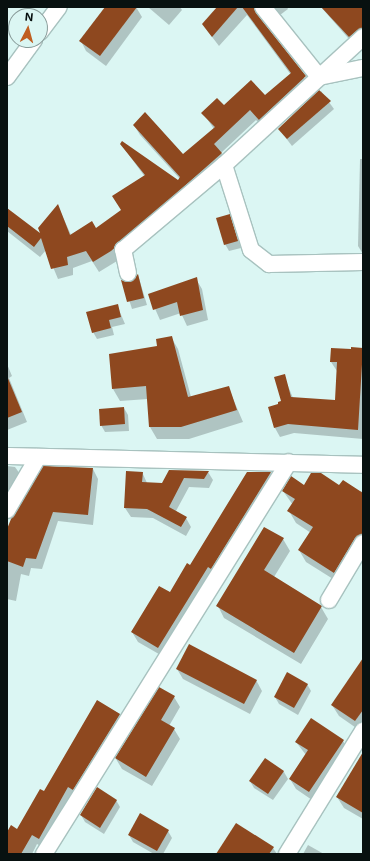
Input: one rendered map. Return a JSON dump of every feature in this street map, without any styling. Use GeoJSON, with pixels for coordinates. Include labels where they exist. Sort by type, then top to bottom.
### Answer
{"type":"FeatureCollection","features":[{"type":"Feature","properties":{"kind":"street"},"geometry":{"type":"LineString","coordinates":[[48,21],[58,7]]}},
{"type":"Feature","properties":{"kind":"street"},"geometry":{"type":"LineString","coordinates":[[263,7],[319,77]]}},
{"type":"Feature","properties":{"kind":"street"},"geometry":{"type":"LineString","coordinates":[[128,273],[124,250],[224,165],[363,38]]}},
{"type":"Feature","properties":{"kind":"street"},"geometry":{"type":"LineString","coordinates":[[7,77],[28,48]]}},
{"type":"Feature","properties":{"kind":"street"},"geometry":{"type":"LineString","coordinates":[[319,77],[363,68]]}},
{"type":"Feature","properties":{"kind":"street"},"geometry":{"type":"LineString","coordinates":[[224,165],[251,250],[269,264],[363,262]]}},
{"type":"Feature","properties":{"kind":"street"},"geometry":{"type":"LineString","coordinates":[[7,456],[363,465]]}},
{"type":"Feature","properties":{"kind":"street"},"geometry":{"type":"LineString","coordinates":[[7,510],[38,457]]}},
{"type":"Feature","properties":{"kind":"street"},"geometry":{"type":"LineString","coordinates":[[44,854],[289,462]]}},
{"type":"Feature","properties":{"kind":"street"},"geometry":{"type":"LineString","coordinates":[[329,600],[363,543]]}},
{"type":"Feature","properties":{"kind":"street"},"geometry":{"type":"LineString","coordinates":[[287,854],[363,731]]}},
{"type":"Feature","properties":{"kind":"building"},"geometry":{"type":"Polygon","coordinates":[[[105,7],[137,7],[100,56],[79,41],[105,7]]]}},
{"type":"Feature","properties":{"kind":"building"},"geometry":{"type":"Polygon","coordinates":[[[217,7],[238,7],[212,37],[202,24],[217,7]]]}},
{"type":"Feature","properties":{"kind":"building"},"geometry":{"type":"Polygon","coordinates":[[[242,7],[254,7],[256,13],[306,76],[259,120],[250,110],[214,144],[222,153],[111,251],[93,262],[86,251],[67,257],[68,265],[51,269],[41,238],[34,247],[7,226],[7,208],[40,233],[38,228],[58,204],[70,235],[92,221],[96,228],[121,210],[112,196],[145,175],[120,144],[122,141],[178,180],[180,177],[133,125],[145,112],[183,154],[215,127],[201,113],[217,98],[224,105],[251,80],[265,95],[291,73],[242,7]]]}},
{"type":"Feature","properties":{"kind":"building"},"geometry":{"type":"Polygon","coordinates":[[[321,7],[363,7],[363,27],[349,37],[321,7]]]}},
{"type":"Feature","properties":{"kind":"building"},"geometry":{"type":"Polygon","coordinates":[[[319,90],[331,101],[287,139],[278,129],[319,90]]]}},
{"type":"Feature","properties":{"kind":"building"},"geometry":{"type":"Polygon","coordinates":[[[230,214],[238,241],[224,245],[216,218],[230,214]]]}},
{"type":"Feature","properties":{"kind":"building"},"geometry":{"type":"Polygon","coordinates":[[[138,274],[144,298],[127,302],[121,280],[130,282],[138,274]]]}},
{"type":"Feature","properties":{"kind":"building"},"geometry":{"type":"Polygon","coordinates":[[[197,277],[203,310],[180,316],[177,302],[153,310],[148,294],[197,277]]]}},
{"type":"Feature","properties":{"kind":"building"},"geometry":{"type":"Polygon","coordinates":[[[118,304],[121,317],[109,320],[111,328],[92,333],[86,312],[118,304]]]}},
{"type":"Feature","properties":{"kind":"building"},"geometry":{"type":"Polygon","coordinates":[[[172,336],[188,397],[229,386],[237,410],[181,427],[149,427],[146,386],[112,389],[109,354],[157,346],[156,339],[172,336]]]}},
{"type":"Feature","properties":{"kind":"building"},"geometry":{"type":"Polygon","coordinates":[[[351,347],[363,348],[358,430],[288,424],[274,428],[268,407],[278,404],[278,402],[281,401],[274,377],[285,374],[291,397],[335,400],[337,362],[330,362],[331,348],[351,349],[351,347]]]}},
{"type":"Feature","properties":{"kind":"building"},"geometry":{"type":"Polygon","coordinates":[[[7,376],[22,412],[7,418],[7,376]]]}},
{"type":"Feature","properties":{"kind":"building"},"geometry":{"type":"Polygon","coordinates":[[[124,407],[125,424],[100,426],[99,409],[124,407]]]}},
{"type":"Feature","properties":{"kind":"building"},"geometry":{"type":"Polygon","coordinates":[[[43,466],[93,468],[88,515],[53,512],[36,559],[26,558],[23,567],[7,561],[7,529],[11,519],[43,466]]]}},
{"type":"Feature","properties":{"kind":"building"},"geometry":{"type":"Polygon","coordinates":[[[169,470],[209,471],[204,479],[184,478],[169,507],[187,517],[181,527],[147,509],[124,508],[126,471],[143,472],[142,482],[162,483],[169,470]]]}},
{"type":"Feature","properties":{"kind":"building"},"geometry":{"type":"Polygon","coordinates":[[[247,472],[271,472],[211,569],[208,567],[158,648],[131,632],[159,586],[170,592],[187,563],[190,565],[247,472]]]}},
{"type":"Feature","properties":{"kind":"building"},"geometry":{"type":"Polygon","coordinates":[[[311,473],[321,473],[339,485],[343,480],[363,493],[363,534],[355,538],[334,573],[298,550],[313,527],[287,511],[295,499],[282,491],[291,476],[304,485],[311,473]]]}},
{"type":"Feature","properties":{"kind":"building"},"geometry":{"type":"Polygon","coordinates":[[[264,527],[284,538],[264,570],[322,606],[294,653],[216,606],[264,527]]]}},
{"type":"Feature","properties":{"kind":"building"},"geometry":{"type":"Polygon","coordinates":[[[189,644],[257,680],[244,704],[176,669],[189,644]]]}},
{"type":"Feature","properties":{"kind":"building"},"geometry":{"type":"Polygon","coordinates":[[[363,658],[363,710],[355,721],[331,705],[363,658]]]}},
{"type":"Feature","properties":{"kind":"building"},"geometry":{"type":"Polygon","coordinates":[[[287,672],[308,684],[294,708],[274,697],[287,672]]]}},
{"type":"Feature","properties":{"kind":"building"},"geometry":{"type":"Polygon","coordinates":[[[159,687],[175,696],[161,720],[175,728],[146,777],[115,758],[159,687]]]}},
{"type":"Feature","properties":{"kind":"building"},"geometry":{"type":"Polygon","coordinates":[[[97,700],[120,714],[73,790],[68,787],[39,839],[32,835],[21,854],[7,854],[7,832],[11,825],[17,829],[40,789],[44,791],[97,700]]]}},
{"type":"Feature","properties":{"kind":"building"},"geometry":{"type":"Polygon","coordinates":[[[311,718],[344,740],[309,792],[289,779],[308,750],[295,742],[311,718]]]}},
{"type":"Feature","properties":{"kind":"building"},"geometry":{"type":"Polygon","coordinates":[[[363,752],[363,813],[336,797],[363,752]]]}},
{"type":"Feature","properties":{"kind":"building"},"geometry":{"type":"Polygon","coordinates":[[[265,758],[284,771],[268,794],[249,781],[265,758]]]}},
{"type":"Feature","properties":{"kind":"building"},"geometry":{"type":"Polygon","coordinates":[[[97,787],[117,800],[100,828],[80,815],[97,787]]]}},
{"type":"Feature","properties":{"kind":"building"},"geometry":{"type":"Polygon","coordinates":[[[140,813],[169,830],[157,851],[128,835],[140,813]]]}},
{"type":"Feature","properties":{"kind":"building"},"geometry":{"type":"Polygon","coordinates":[[[236,823],[274,847],[269,854],[216,854],[236,823]]]}}]}
